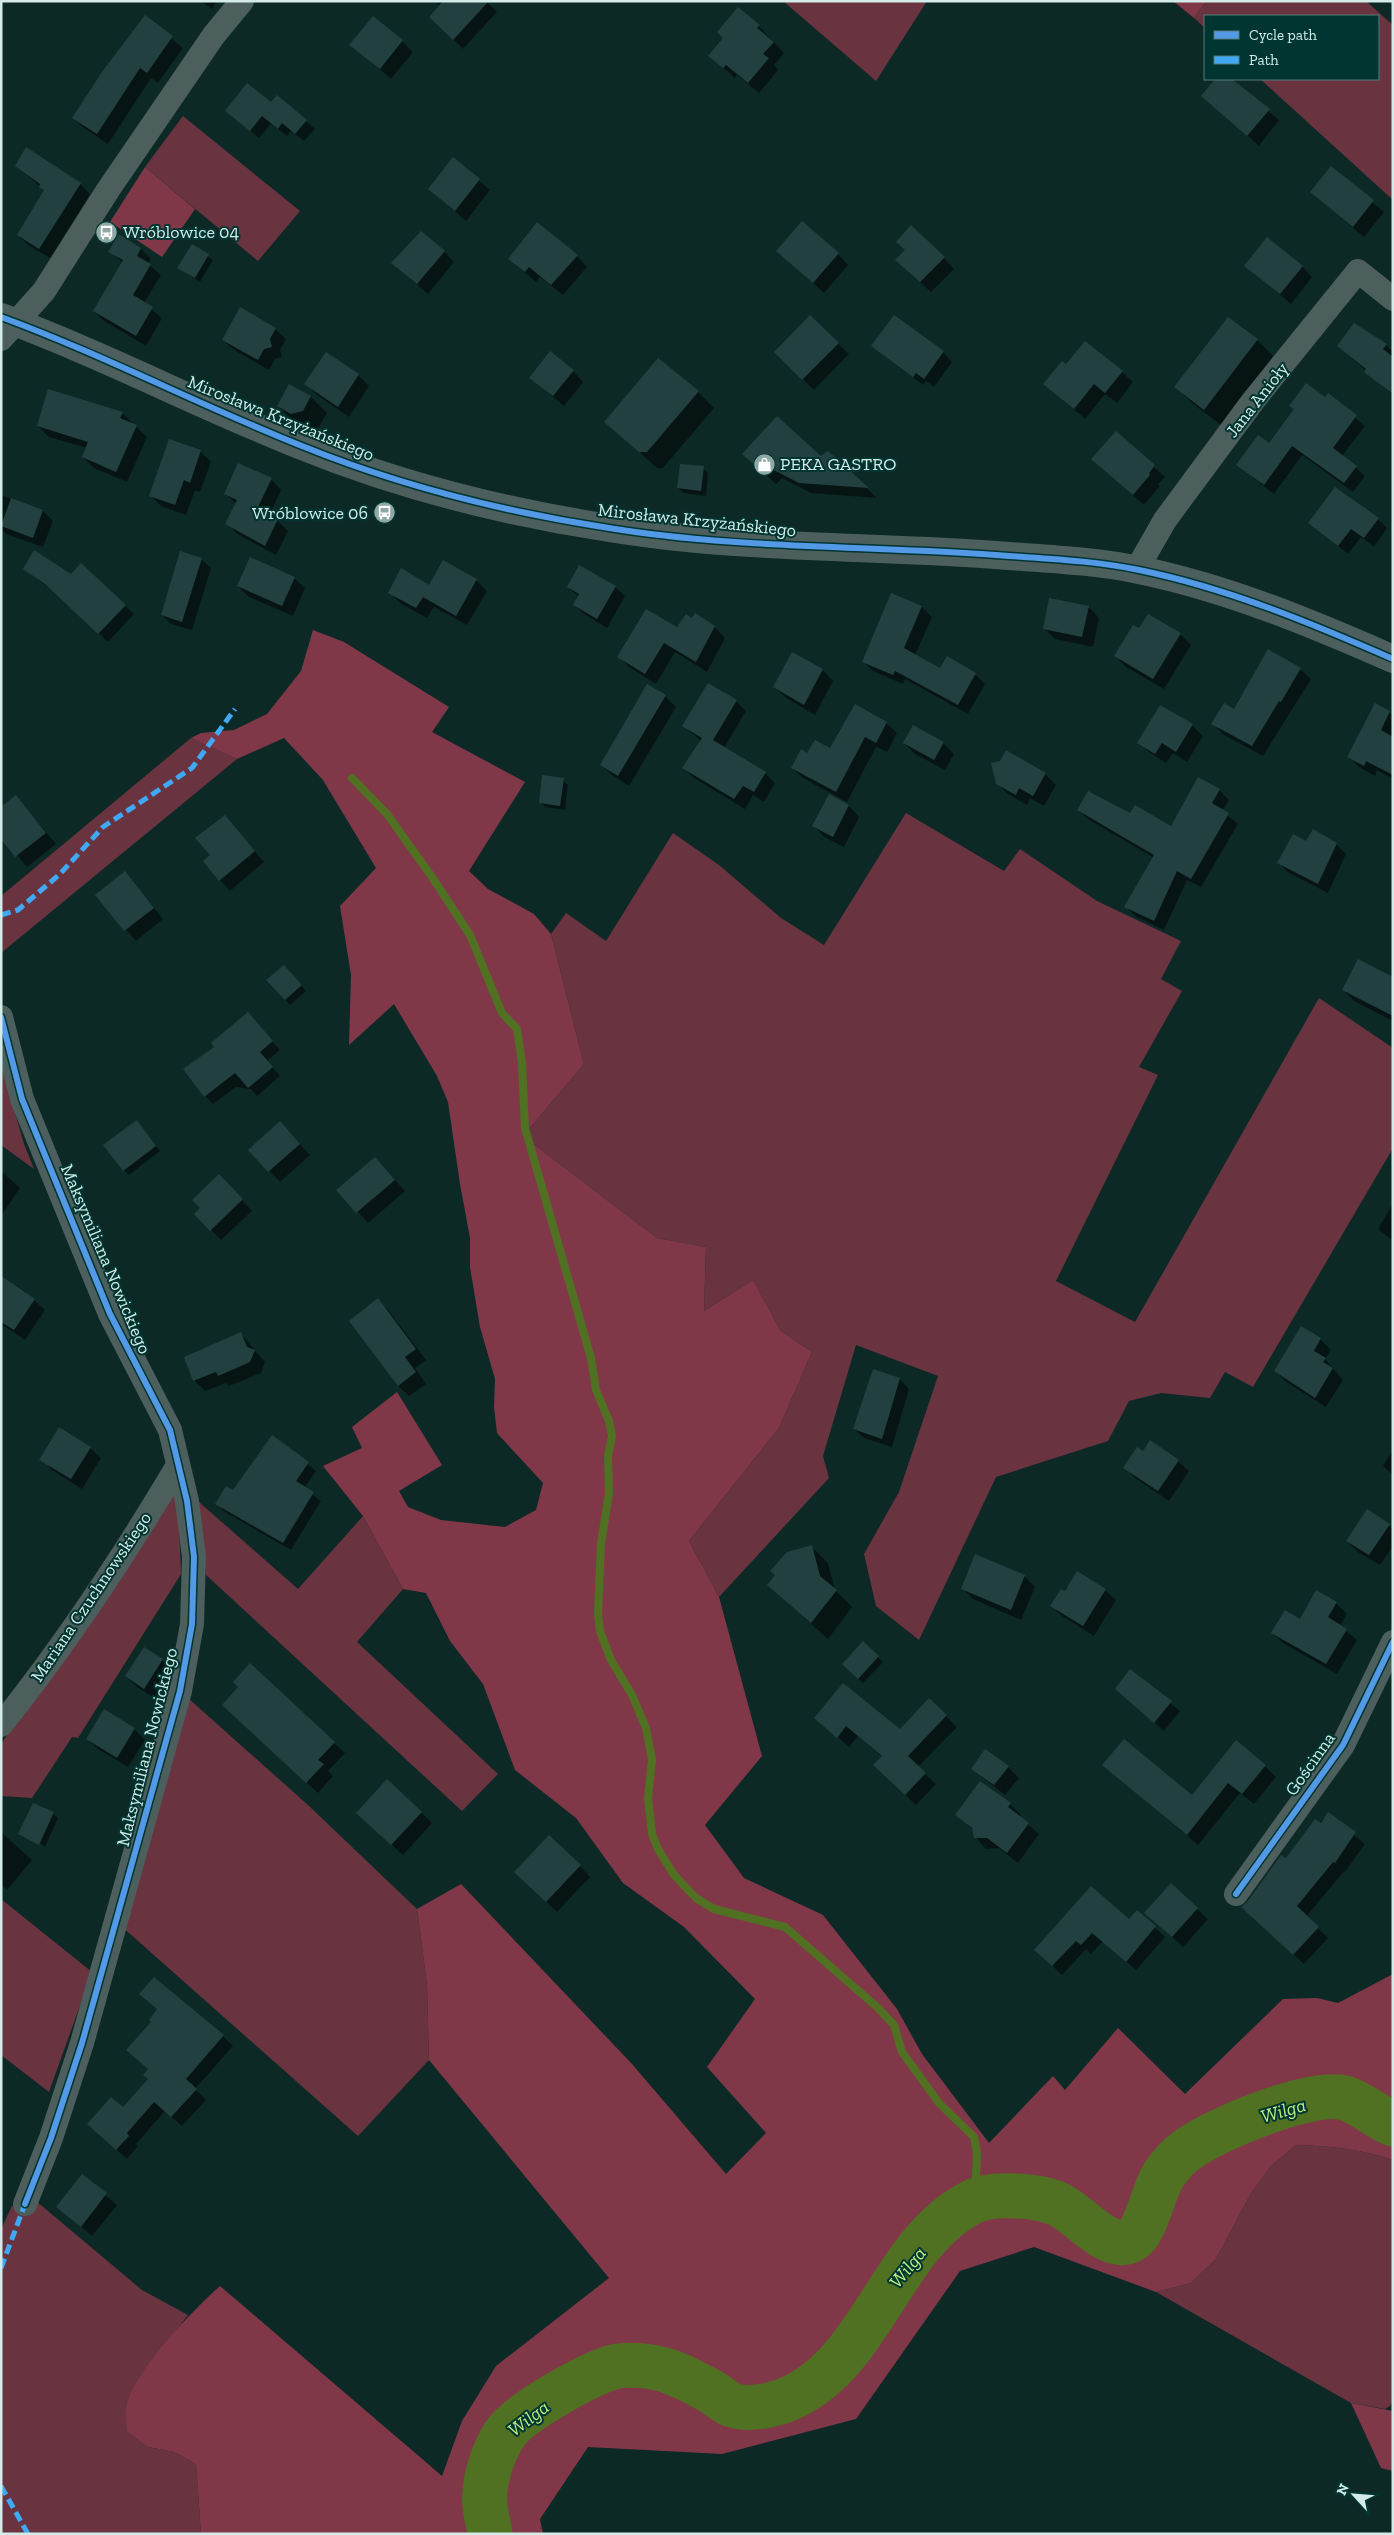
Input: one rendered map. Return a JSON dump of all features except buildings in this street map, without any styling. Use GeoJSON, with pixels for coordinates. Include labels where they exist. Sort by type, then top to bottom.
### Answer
{"type":"FeatureCollection","features":[{"type":"Feature","properties":{"kind":"street"},"geometry":{"type":"LineString","coordinates":[[7,326],[44,291],[108,190],[214,35],[242,1]]}},
{"type":"Feature","properties":{"kind":"street","name":"Jana Anioły"},"geometry":{"type":"LineString","coordinates":[[1137,569],[1177,504],[1253,402],[1358,271],[1393,299]]}},
{"type":"Feature","properties":{"kind":"street","name":"Mirosława Krzyżańskiego"},"geometry":{"type":"LineString","coordinates":[[7,326],[106,359],[300,446],[349,464],[445,494],[606,528],[705,540],[838,549],[893,548],[946,551],[1137,569],[1241,598],[1393,659]]}},
{"type":"Feature","properties":{"kind":"street","name":"Maksymiliana Nowickiego"},"geometry":{"type":"LineString","coordinates":[[1,1017],[22,1099],[110,1314],[170,1430],[177,1466],[187,1501],[194,1557],[192,1624],[180,1691],[76,2062],[51,2138],[25,2204]]}},
{"type":"Feature","properties":{"kind":"street","name":"Mariana Czuchnowskiego"},"geometry":{"type":"LineString","coordinates":[[1,1725],[22,1699],[135,1537],[177,1466]]}},
{"type":"Feature","properties":{"kind":"street","name":"Gościnna"},"geometry":{"type":"LineString","coordinates":[[1236,1894],[1343,1745],[1393,1642]]}},
{"type":"Feature","properties":{"kind":"shaded area"},"geometry":{"type":"Polygon","coordinates":[[[783,1],[927,1],[876,81],[783,1]]]}},
{"type":"Feature","properties":{"kind":"shaded area"},"geometry":{"type":"Polygon","coordinates":[[[1173,1],[1206,1],[1194,18],[1173,1]]]}},
{"type":"Feature","properties":{"kind":"shaded area"},"geometry":{"type":"Polygon","coordinates":[[[1206,1],[1366,1],[1393,25],[1393,200],[1261,80],[1379,80],[1379,15],[1204,15],[1204,27],[1194,18],[1206,1]]]}},
{"type":"Feature","properties":{"kind":"shaded area"},"geometry":{"type":"Polygon","coordinates":[[[183,116],[300,211],[258,261],[145,167],[183,116]]]}},
{"type":"Feature","properties":{"kind":"shaded area"},"geometry":{"type":"Polygon","coordinates":[[[145,167],[195,209],[162,257],[110,222],[145,167]]]}},
{"type":"Feature","properties":{"kind":"shaded area"},"geometry":{"type":"Polygon","coordinates":[[[313,630],[344,642],[449,707],[432,732],[525,782],[469,871],[488,889],[534,914],[551,934],[584,1064],[523,1136],[657,1238],[706,1247],[704,1311],[753,1280],[781,1331],[812,1352],[779,1428],[689,1541],[719,1597],[762,1756],[705,1825],[744,1878],[823,1915],[897,2009],[922,2054],[989,2143],[1053,2076],[1065,2090],[1118,2028],[1185,2094],[1283,1999],[1317,1998],[1338,2003],[1393,1974],[1393,2160],[1345,2149],[1296,2145],[1270,2167],[1250,2195],[1216,2259],[1191,2283],[1156,2292],[1034,2247],[960,2271],[856,2419],[722,2454],[588,2447],[540,2519],[543,2534],[201,2534],[196,2464],[174,2452],[148,2447],[127,2431],[127,2404],[142,2374],[153,2357],[181,2325],[220,2286],[442,2476],[462,2421],[496,2366],[609,2278],[429,2060],[427,1985],[417,1909],[461,1884],[632,2064],[726,2174],[766,2133],[707,2067],[755,1999],[684,1927],[623,1883],[576,1818],[515,1770],[483,1684],[450,1641],[426,1593],[403,1589],[363,1516],[323,1466],[362,1448],[352,1427],[397,1392],[442,1465],[399,1491],[408,1507],[441,1520],[505,1527],[536,1510],[543,1483],[497,1433],[494,1407],[495,1379],[480,1327],[470,1267],[470,1238],[448,1102],[437,1076],[394,1004],[349,1045],[351,975],[340,906],[376,868],[323,780],[284,738],[237,759],[191,738],[201,733],[234,730],[267,714],[301,671],[313,630]]]}},
{"type":"Feature","properties":{"kind":"shaded area"},"geometry":{"type":"Polygon","coordinates":[[[191,738],[237,759],[1,953],[1,896],[191,738]]]}},
{"type":"Feature","properties":{"kind":"shaded area"},"geometry":{"type":"Polygon","coordinates":[[[906,813],[1004,871],[1020,849],[1097,901],[1181,941],[1161,979],[1182,991],[1139,1067],[1158,1075],[1056,1281],[1135,1322],[1319,998],[1393,1048],[1393,1148],[1253,1387],[1225,1372],[1210,1398],[1161,1393],[1129,1401],[1108,1441],[996,1477],[919,1640],[876,1606],[864,1554],[899,1492],[938,1376],[856,1345],[823,1456],[829,1478],[719,1597],[689,1541],[779,1428],[812,1352],[781,1331],[753,1280],[704,1311],[706,1247],[657,1238],[523,1136],[584,1064],[551,934],[566,913],[606,941],[673,833],[719,865],[781,918],[824,945],[906,813]]]}},
{"type":"Feature","properties":{"kind":"shaded area"},"geometry":{"type":"Polygon","coordinates":[[[1,1064],[24,1144],[34,1169],[1,1145],[1,1064]]]}},
{"type":"Feature","properties":{"kind":"shaded area"},"geometry":{"type":"Polygon","coordinates":[[[178,1494],[181,1574],[78,1738],[72,1737],[32,1798],[1,1796],[1,1744],[170,1497],[178,1494]]]}},
{"type":"Feature","properties":{"kind":"shaded area"},"geometry":{"type":"Polygon","coordinates":[[[199,1502],[298,1589],[363,1516],[403,1589],[357,1642],[498,1774],[462,1811],[206,1575],[199,1502]]]}},
{"type":"Feature","properties":{"kind":"shaded area"},"geometry":{"type":"Polygon","coordinates":[[[188,1698],[308,1805],[417,1909],[427,1985],[429,2060],[358,2136],[120,1925],[188,1698]]]}},
{"type":"Feature","properties":{"kind":"shaded area"},"geometry":{"type":"Polygon","coordinates":[[[1,1899],[92,1972],[49,2092],[1,2055],[1,1899]]]}},
{"type":"Feature","properties":{"kind":"shaded area"},"geometry":{"type":"Polygon","coordinates":[[[1296,2145],[1345,2149],[1393,2160],[1393,2400],[1390,2406],[1385,2409],[1351,2403],[1156,2292],[1191,2283],[1216,2259],[1250,2195],[1270,2167],[1296,2145]]]}},
{"type":"Feature","properties":{"kind":"shaded area"},"geometry":{"type":"Polygon","coordinates":[[[36,2201],[142,2290],[188,2315],[140,2378],[127,2405],[148,2447],[174,2452],[196,2464],[201,2534],[1,2534],[1,2229],[12,2206],[32,2212],[36,2201]]]}},
{"type":"Feature","properties":{"kind":"shaded area"},"geometry":{"type":"Polygon","coordinates":[[[1351,2403],[1393,2411],[1393,2471],[1381,2468],[1351,2403]]]}},
{"type":"Feature","properties":{"kind":"waterway"},"geometry":{"type":"LineString","coordinates":[[352,778],[387,814],[432,877],[470,935],[502,1013],[517,1029],[522,1063],[525,1128],[591,1358],[596,1390],[609,1421],[612,1436],[608,1456],[609,1493],[601,1544],[598,1613],[600,1631],[611,1660],[632,1695],[646,1728],[652,1760],[648,1798],[652,1834],[658,1849],[674,1875],[696,1898],[714,1909],[785,1927],[877,2007],[894,2025],[902,2052],[939,2103],[974,2137],[977,2153],[975,2200]]}},
{"type":"Feature","properties":{"kind":"waterway","name":"Wilga"},"geometry":{"type":"LineString","coordinates":[[490,2534],[485,2497],[491,2463],[504,2435],[512,2426],[537,2407],[569,2387],[610,2368],[627,2365],[652,2367],[672,2372],[712,2392],[729,2404],[740,2407],[759,2407],[795,2396],[827,2373],[849,2350],[904,2268],[924,2242],[946,2219],[972,2202],[1003,2196],[1041,2199],[1060,2205],[1104,2237],[1123,2243],[1137,2236],[1159,2183],[1177,2158],[1200,2141],[1241,2122],[1288,2105],[1310,2099],[1330,2097],[1351,2100],[1393,2124]]}},
{"type":"Feature","properties":{"kind":"marked path"},"geometry":{"type":"LineString","coordinates":[[1,915],[18,910],[60,874],[103,827],[192,768],[235,709]]}},
{"type":"Feature","properties":{"kind":"marked path"},"geometry":{"type":"LineString","coordinates":[[1,2268],[25,2204]]}},
{"type":"Feature","properties":{"kind":"marked path"},"geometry":{"type":"LineString","coordinates":[[1,2486],[28,2534]]}},
{"type":"Feature","properties":{"kind":"cycle path"},"geometry":{"type":"LineString","coordinates":[[1,317],[77,348],[264,431],[338,460],[413,485],[488,505],[565,521],[704,540],[958,553],[1107,564],[1204,586],[1300,620],[1393,659]]}},
{"type":"Feature","properties":{"kind":"cycle path"},"geometry":{"type":"LineString","coordinates":[[1,1017],[22,1099],[110,1314],[170,1430],[187,1501],[194,1557],[192,1624],[180,1691],[82,2043],[51,2138],[25,2204]]}},
{"type":"Feature","properties":{"kind":"cycle path"},"geometry":{"type":"LineString","coordinates":[[1236,1894],[1343,1745],[1393,1642]]}},
{"type":"Feature","properties":{"kind":"place","name":"Wróblowice 04"},"geometry":{"type":"Point","coordinates":[107,232]}},
{"type":"Feature","properties":{"kind":"place","name":"PEKA GASTRO"},"geometry":{"type":"Point","coordinates":[764,464]}},
{"type":"Feature","properties":{"kind":"place","name":"Wróblowice 06"},"geometry":{"type":"Point","coordinates":[384,513]}}]}
